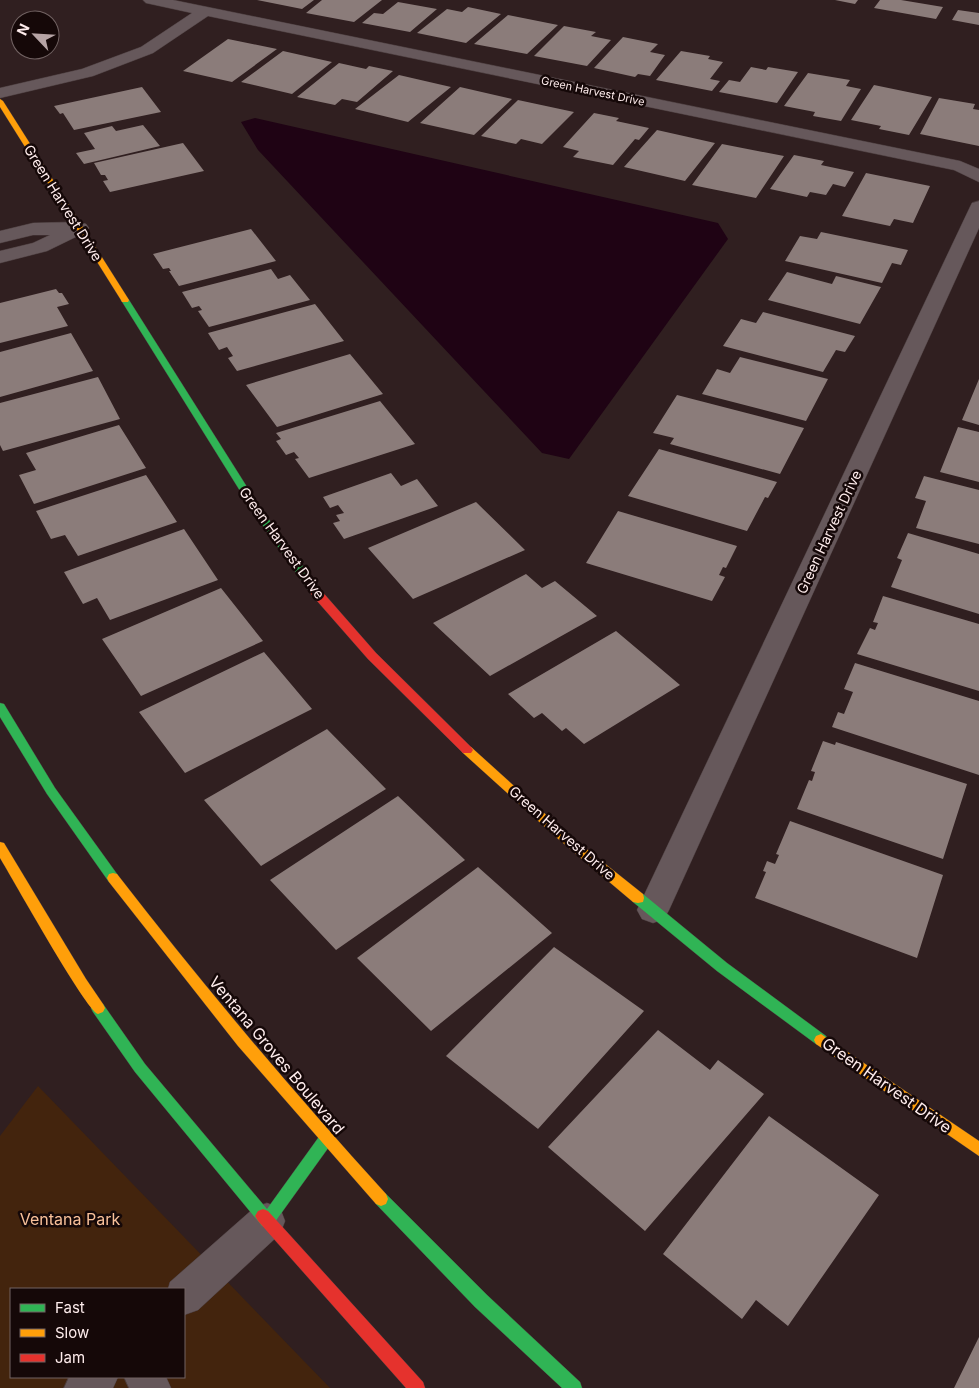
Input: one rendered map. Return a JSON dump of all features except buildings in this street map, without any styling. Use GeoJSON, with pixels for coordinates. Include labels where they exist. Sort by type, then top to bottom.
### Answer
{"type":"FeatureCollection","features":[{"type":"Feature","properties":{"kind":"street","name":"Green Harvest Drive"},"geometry":{"type":"LineString","coordinates":[[151,0],[960,166],[979,177]]}},
{"type":"Feature","properties":{"kind":"street"},"geometry":{"type":"LineString","coordinates":[[0,93],[87,73],[147,50],[204,12]]}},
{"type":"Feature","properties":{"kind":"street","name":"Green Harvest Drive"},"geometry":{"type":"LineString","coordinates":[[0,101],[254,508],[311,586],[372,656],[457,741],[560,834],[722,967],[853,1063],[979,1149]]}},
{"type":"Feature","properties":{"kind":"street","name":"Green Harvest Drive"},"geometry":{"type":"LineString","coordinates":[[653,910],[979,207]]}},
{"type":"Feature","properties":{"kind":"street"},"geometry":{"type":"LineString","coordinates":[[0,237],[33,228],[79,228]]}},
{"type":"Feature","properties":{"kind":"street"},"geometry":{"type":"LineString","coordinates":[[0,257],[40,247],[79,228]]}},
{"type":"Feature","properties":{"kind":"street","name":"Ventana Groves Boulevard"},"geometry":{"type":"LineString","coordinates":[[0,707],[50,790],[113,877],[190,977],[293,1104],[409,1228],[531,1350],[574,1388]]}},
{"type":"Feature","properties":{"kind":"street"},"geometry":{"type":"LineString","coordinates":[[0,847],[81,982],[140,1068],[267,1221],[370,1338],[417,1388]]}},
{"type":"Feature","properties":{"kind":"street"},"geometry":{"type":"LineString","coordinates":[[185,1295],[267,1221],[326,1139]]}},
{"type":"Feature","properties":{"kind":"street"},"geometry":{"type":"LineString","coordinates":[[84,1388],[97,1378]]}},
{"type":"Feature","properties":{"kind":"green space","name":"Ventana Park"},"geometry":{"type":"Polygon","coordinates":[[[38,1086],[330,1388],[0,1388],[0,1136],[38,1086]]]}},
{"type":"Feature","properties":{"kind":"shaded area"},"geometry":{"type":"Polygon","coordinates":[[[255,118],[718,223],[728,239],[569,459],[542,453],[258,150],[241,122],[255,118]]]}},
{"type":"Feature","properties":{"kind":"traffic: fast"},"geometry":{"type":"LineString","coordinates":[[125,300],[255,508],[315,591]]}},
{"type":"Feature","properties":{"kind":"traffic: fast"},"geometry":{"type":"LineString","coordinates":[[0,707],[51,791],[113,878]]}},
{"type":"Feature","properties":{"kind":"traffic: fast"},"geometry":{"type":"LineString","coordinates":[[638,898],[722,967],[821,1040]]}},
{"type":"Feature","properties":{"kind":"traffic: fast"},"geometry":{"type":"LineString","coordinates":[[98,1008],[140,1068],[263,1216]]}},
{"type":"Feature","properties":{"kind":"traffic: fast"},"geometry":{"type":"LineString","coordinates":[[267,1221],[326,1139]]}},
{"type":"Feature","properties":{"kind":"traffic: fast"},"geometry":{"type":"LineString","coordinates":[[381,1199],[481,1301],[574,1388]]}},
{"type":"Feature","properties":{"kind":"traffic: slow"},"geometry":{"type":"LineString","coordinates":[[0,101],[125,300]]}},
{"type":"Feature","properties":{"kind":"traffic: slow"},"geometry":{"type":"LineString","coordinates":[[467,750],[560,834],[638,898]]}},
{"type":"Feature","properties":{"kind":"traffic: slow"},"geometry":{"type":"LineString","coordinates":[[0,847],[81,983],[98,1008]]}},
{"type":"Feature","properties":{"kind":"traffic: slow"},"geometry":{"type":"LineString","coordinates":[[113,878],[243,1042],[381,1199]]}},
{"type":"Feature","properties":{"kind":"traffic: slow"},"geometry":{"type":"LineString","coordinates":[[821,1040],[979,1149]]}},
{"type":"Feature","properties":{"kind":"traffic: jam"},"geometry":{"type":"LineString","coordinates":[[315,591],[372,656],[467,750]]}},
{"type":"Feature","properties":{"kind":"traffic: jam"},"geometry":{"type":"LineString","coordinates":[[263,1216],[417,1388]]}}]}
